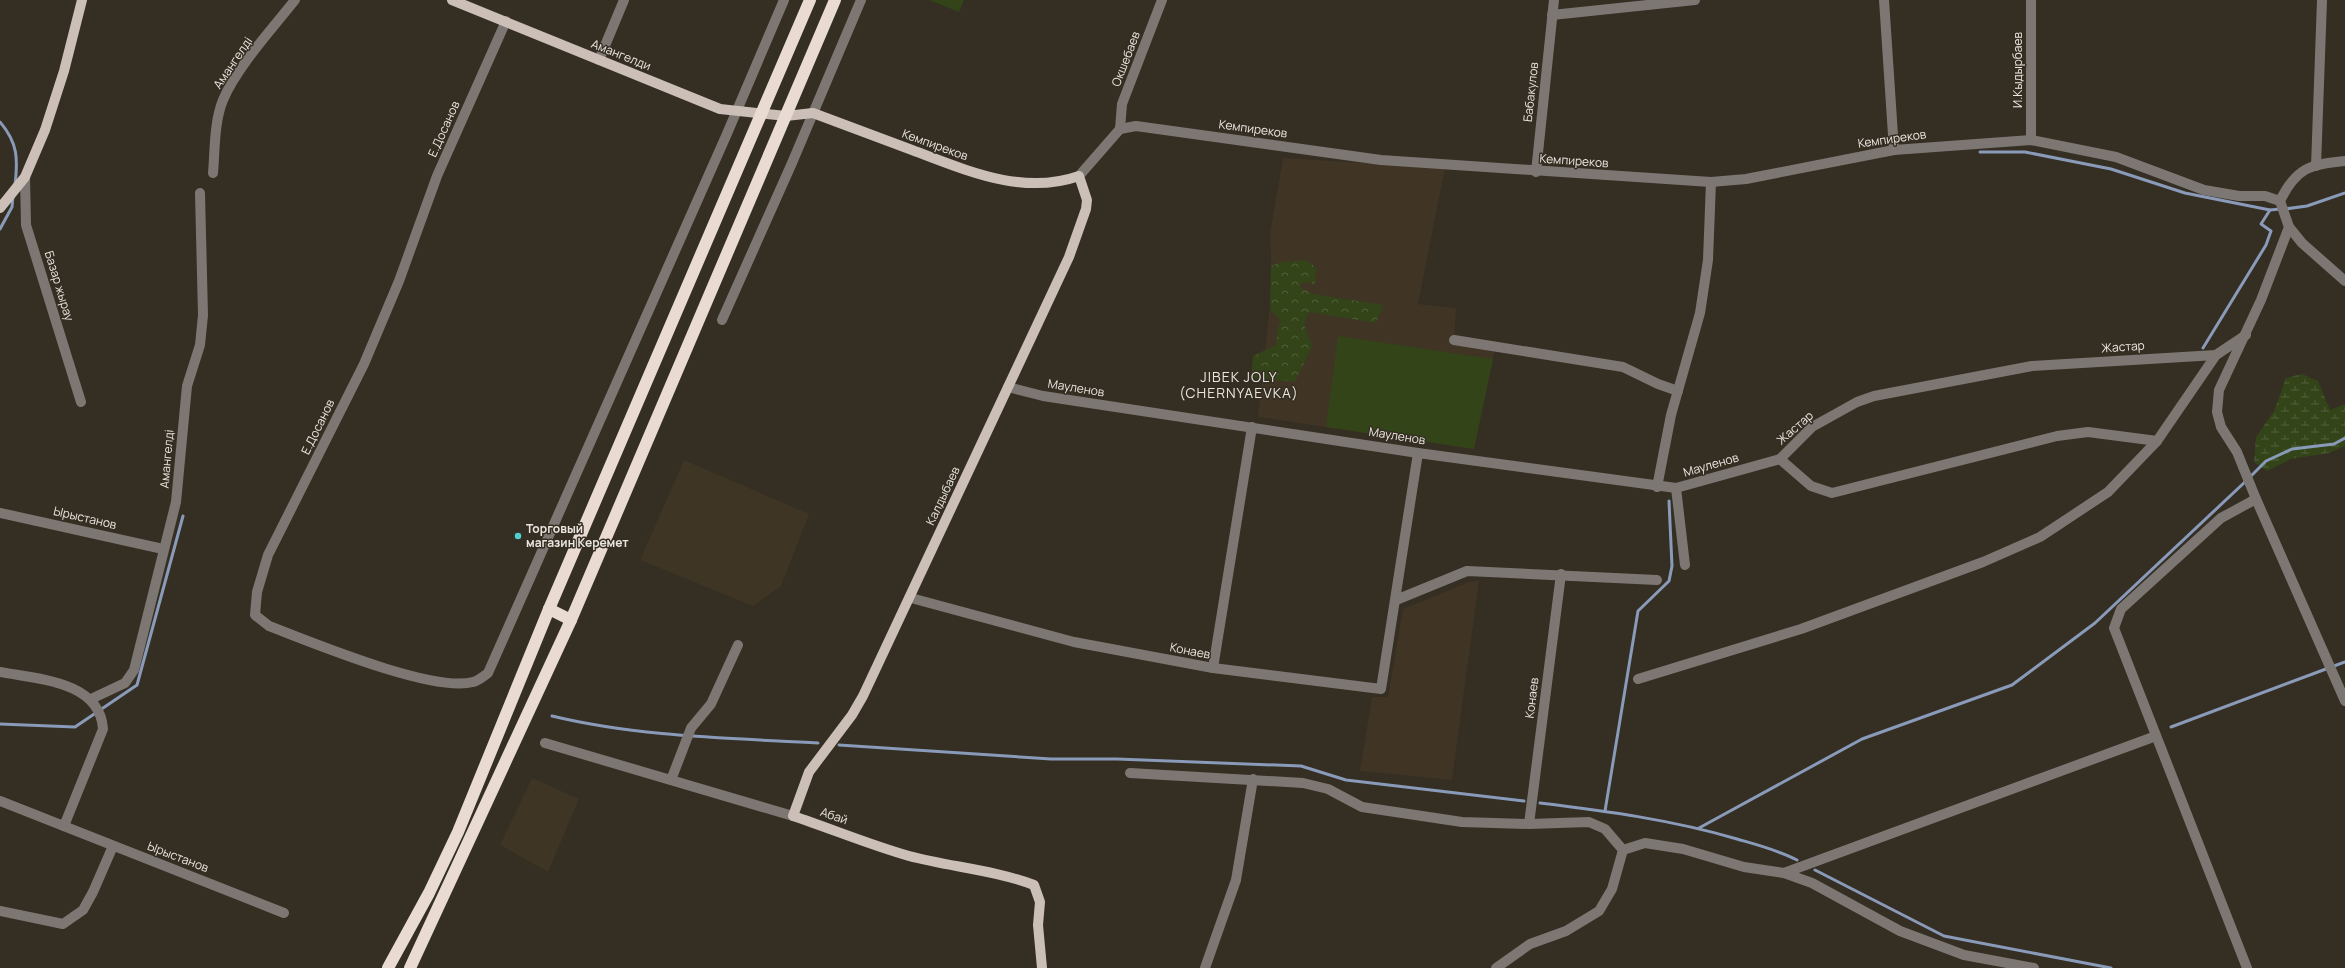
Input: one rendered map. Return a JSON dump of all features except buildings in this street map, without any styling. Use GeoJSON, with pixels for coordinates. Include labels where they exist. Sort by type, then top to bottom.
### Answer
{"type":"FeatureCollection","features":[{"type":"Feature","properties":{"kind":"highway"},"geometry":{"type":"LineString","coordinates":[[388,968],[429,893],[458,832],[549,609],[810,0]]}},
{"type":"Feature","properties":{"kind":"highway"},"geometry":{"type":"LineString","coordinates":[[410,968],[451,884],[498,776],[571,620],[835,0]]}},
{"type":"Feature","properties":{"kind":"highway"},"geometry":{"type":"LineString","coordinates":[[549,609],[571,620]]}},
{"type":"Feature","properties":{"kind":"highway"},"geometry":{"type":"LineString","coordinates":[[483,770],[498,776]]}},
{"type":"Feature","properties":{"kind":"main road"},"geometry":{"type":"LineString","coordinates":[[0,208],[26,177],[45,130],[64,71],[82,0]]}},
{"type":"Feature","properties":{"kind":"main road","name":"Амангелди"},"geometry":{"type":"LineString","coordinates":[[452,0],[720,109],[736,112],[786,116]]}},
{"type":"Feature","properties":{"kind":"main road","name":"Кемпиреков"},"geometry":{"type":"LineString","coordinates":[[786,116],[812,113],[968,171],[998,179],[1042,184],[1061,183],[1079,176]]}},
{"type":"Feature","properties":{"kind":"main road","name":"Калдыбаев"},"geometry":{"type":"LineString","coordinates":[[793,816],[808,772],[852,714],[863,696],[1069,257],[1084,219],[1087,200],[1079,176]]}},
{"type":"Feature","properties":{"kind":"main road","name":"Абай"},"geometry":{"type":"LineString","coordinates":[[793,816],[908,855],[951,866],[985,870],[1034,885],[1040,902],[1038,925],[1042,968]]}},
{"type":"Feature","properties":{"kind":"street","name":"Амангелді"},"geometry":{"type":"LineString","coordinates":[[213,173],[218,121],[223,100],[239,73],[295,0]]}},
{"type":"Feature","properties":{"kind":"street"},"geometry":{"type":"LineString","coordinates":[[599,60],[624,0]]}},
{"type":"Feature","properties":{"kind":"street"},"geometry":{"type":"LineString","coordinates":[[736,112],[784,0]]}},
{"type":"Feature","properties":{"kind":"street"},"geometry":{"type":"LineString","coordinates":[[722,320],[861,0]]}},
{"type":"Feature","properties":{"kind":"street","name":"Окшебаев"},"geometry":{"type":"LineString","coordinates":[[1120,129],[1122,104],[1162,0]]}},
{"type":"Feature","properties":{"kind":"street","name":"Бабакулов"},"geometry":{"type":"LineString","coordinates":[[1536,172],[1554,0]]}},
{"type":"Feature","properties":{"kind":"street"},"geometry":{"type":"LineString","coordinates":[[1552,15],[1695,0]]}},
{"type":"Feature","properties":{"kind":"street"},"geometry":{"type":"LineString","coordinates":[[1884,0],[1894,150]]}},
{"type":"Feature","properties":{"kind":"street","name":"И.Кыдырбаев"},"geometry":{"type":"LineString","coordinates":[[2031,0],[2031,140]]}},
{"type":"Feature","properties":{"kind":"street"},"geometry":{"type":"LineString","coordinates":[[2316,166],[2322,0]]}},
{"type":"Feature","properties":{"kind":"street","name":"Е.Досанов"},"geometry":{"type":"LineString","coordinates":[[506,22],[437,176],[399,281],[364,364],[268,555],[257,592],[255,615],[269,626],[390,670],[442,682],[473,682],[488,673],[736,112]]}},
{"type":"Feature","properties":{"kind":"street","name":"Кемпиреков"},"geometry":{"type":"LineString","coordinates":[[1079,176],[1120,129],[1136,126],[1381,160],[1536,172],[1711,182],[1746,179],[1894,150],[2031,140],[2116,157],[2204,190],[2239,196],[2265,196],[2280,201]]}},
{"type":"Feature","properties":{"kind":"street"},"geometry":{"type":"LineString","coordinates":[[2345,161],[2302,170],[2289,182],[2280,201],[2289,227],[2302,243],[2345,281]]}},
{"type":"Feature","properties":{"kind":"street","name":"Базар жырау"},"geometry":{"type":"LineString","coordinates":[[26,177],[26,225],[81,402]]}},
{"type":"Feature","properties":{"kind":"street"},"geometry":{"type":"LineString","coordinates":[[1657,487],[1678,391],[1700,313],[1708,260],[1711,182]]}},
{"type":"Feature","properties":{"kind":"street","name":"Амангелді"},"geometry":{"type":"LineString","coordinates":[[91,699],[125,683],[134,670],[176,502],[187,386],[200,346],[203,316],[200,193]]}},
{"type":"Feature","properties":{"kind":"street"},"geometry":{"type":"LineString","coordinates":[[2289,227],[2246,335],[2219,390],[2217,412],[2220,427],[2237,452],[2256,499],[2345,701]]}},
{"type":"Feature","properties":{"kind":"street"},"geometry":{"type":"LineString","coordinates":[[1638,679],[1801,629],[1983,562],[2040,537],[2108,492],[2157,441],[2216,355],[2246,335]]}},
{"type":"Feature","properties":{"kind":"street"},"geometry":{"type":"LineString","coordinates":[[1454,340],[1623,367],[1658,384],[1678,391]]}},
{"type":"Feature","properties":{"kind":"street","name":"Жастар"},"geometry":{"type":"LineString","coordinates":[[2157,441],[2088,432],[2057,436],[1832,493],[1811,486],[1780,459],[1812,427],[1857,402],[1874,396],[2032,366],[2216,355]]}},
{"type":"Feature","properties":{"kind":"street","name":"Мауленов"},"geometry":{"type":"LineString","coordinates":[[1008,387],[1043,396],[1418,453],[1657,487],[1676,488],[1780,459]]}},
{"type":"Feature","properties":{"kind":"street"},"geometry":{"type":"LineString","coordinates":[[1213,668],[1252,427]]}},
{"type":"Feature","properties":{"kind":"street","name":"Конаев"},"geometry":{"type":"LineString","coordinates":[[910,598],[1074,642],[1213,668],[1381,689],[1418,453]]}},
{"type":"Feature","properties":{"kind":"street"},"geometry":{"type":"LineString","coordinates":[[1676,488],[1685,565]]}},
{"type":"Feature","properties":{"kind":"street"},"geometry":{"type":"LineString","coordinates":[[2247,968],[2114,628],[2121,609],[2220,518],[2256,499]]}},
{"type":"Feature","properties":{"kind":"street","name":"Ырыстанов"},"geometry":{"type":"LineString","coordinates":[[0,512],[164,549]]}},
{"type":"Feature","properties":{"kind":"street"},"geometry":{"type":"LineString","coordinates":[[1396,600],[1467,571],[1561,574],[1657,580]]}},
{"type":"Feature","properties":{"kind":"street","name":"Конаев"},"geometry":{"type":"LineString","coordinates":[[1529,824],[1561,574]]}},
{"type":"Feature","properties":{"kind":"street"},"geometry":{"type":"LineString","coordinates":[[671,780],[691,728],[711,704],[738,645]]}},
{"type":"Feature","properties":{"kind":"street"},"geometry":{"type":"LineString","coordinates":[[0,672],[68,685],[91,699],[102,717],[103,729],[64,826]]}},
{"type":"Feature","properties":{"kind":"street"},"geometry":{"type":"LineString","coordinates":[[1784,873],[2156,736]]}},
{"type":"Feature","properties":{"kind":"street","name":"Абай"},"geometry":{"type":"LineString","coordinates":[[545,743],[793,816]]}},
{"type":"Feature","properties":{"kind":"street"},"geometry":{"type":"LineString","coordinates":[[1130,773],[1253,779],[1310,785],[1328,789],[1362,807],[1462,822],[1529,824],[1589,822],[1605,829],[1623,850]]}},
{"type":"Feature","properties":{"kind":"street"},"geometry":{"type":"LineString","coordinates":[[1205,968],[1236,880],[1253,779]]}},
{"type":"Feature","properties":{"kind":"street","name":"Ырыстанов"},"geometry":{"type":"LineString","coordinates":[[0,801],[284,913]]}},
{"type":"Feature","properties":{"kind":"street"},"geometry":{"type":"LineString","coordinates":[[1623,850],[1645,843],[1683,848],[1744,867],[1784,873],[1812,884],[1900,931],[1964,955],[2034,968]]}},
{"type":"Feature","properties":{"kind":"street"},"geometry":{"type":"LineString","coordinates":[[0,911],[63,924],[83,910],[93,892],[113,846]]}},
{"type":"Feature","properties":{"kind":"street"},"geometry":{"type":"LineString","coordinates":[[1496,968],[1530,944],[1566,931],[1599,912],[1612,889],[1623,850]]}},
{"type":"Feature","properties":{"kind":"shaded area"},"geometry":{"type":"Polygon","coordinates":[[[1283,158],[1445,168],[1418,304],[1456,308],[1454,343],[1495,349],[1474,449],[1258,417],[1272,286],[1270,233],[1283,158]]]}},
{"type":"Feature","properties":{"kind":"shaded area"},"geometry":{"type":"Polygon","coordinates":[[[684,460],[809,514],[781,586],[753,606],[640,560],[684,460]]]}},
{"type":"Feature","properties":{"kind":"shaded area"},"geometry":{"type":"Polygon","coordinates":[[[1479,581],[1452,780],[1360,771],[1372,697],[1388,697],[1403,609],[1469,582],[1479,581]]]}},
{"type":"Feature","properties":{"kind":"shaded area"},"geometry":{"type":"Polygon","coordinates":[[[532,778],[579,799],[548,872],[500,845],[532,778]]]}},
{"type":"Feature","properties":{"kind":"green space"},"geometry":{"type":"Polygon","coordinates":[[[929,0],[964,0],[959,12],[929,0]]]}},
{"type":"Feature","properties":{"kind":"green space"},"geometry":{"type":"Polygon","coordinates":[[[1305,260],[1316,267],[1315,285],[1307,282],[1300,284],[1301,288],[1313,294],[1383,305],[1376,323],[1309,312],[1304,324],[1312,346],[1295,382],[1251,378],[1253,356],[1276,345],[1278,328],[1281,321],[1270,309],[1271,266],[1281,262],[1305,260]]]}},
{"type":"Feature","properties":{"kind":"green space"},"geometry":{"type":"Polygon","coordinates":[[[1338,336],[1493,359],[1474,449],[1326,427],[1338,336]]]}},
{"type":"Feature","properties":{"kind":"green space"},"geometry":{"type":"Polygon","coordinates":[[[2302,374],[2318,381],[2330,410],[2345,404],[2345,446],[2329,453],[2291,459],[2267,471],[2254,462],[2256,437],[2274,411],[2286,378],[2302,374]]]}},
{"type":"Feature","properties":{"kind":"waterway"},"geometry":{"type":"LineString","coordinates":[[0,122],[10,137],[15,152],[15,185]]}},
{"type":"Feature","properties":{"kind":"waterway"},"geometry":{"type":"LineString","coordinates":[[1980,152],[2025,152],[2111,169],[2185,193],[2270,210],[2280,209]]}},
{"type":"Feature","properties":{"kind":"waterway"},"geometry":{"type":"LineString","coordinates":[[2285,209],[2307,206],[2345,193]]}},
{"type":"Feature","properties":{"kind":"waterway"},"geometry":{"type":"LineString","coordinates":[[0,229],[12,207],[13,196]]}},
{"type":"Feature","properties":{"kind":"waterway"},"geometry":{"type":"LineString","coordinates":[[2203,348],[2266,245],[2271,231],[2261,224],[2270,210]]}},
{"type":"Feature","properties":{"kind":"waterway"},"geometry":{"type":"LineString","coordinates":[[2250,477],[2266,461],[2292,449],[2334,444],[2345,438]]}},
{"type":"Feature","properties":{"kind":"waterway"},"geometry":{"type":"LineString","coordinates":[[1699,828],[1862,739],[2012,685],[2095,623],[2246,481]]}},
{"type":"Feature","properties":{"kind":"waterway"},"geometry":{"type":"LineString","coordinates":[[1605,811],[1638,611],[1669,581],[1672,566],[1669,501]]}},
{"type":"Feature","properties":{"kind":"waterway"},"geometry":{"type":"LineString","coordinates":[[0,724],[75,727],[137,685],[183,516]]}},
{"type":"Feature","properties":{"kind":"waterway"},"geometry":{"type":"LineString","coordinates":[[2334,666],[2345,662]]}},
{"type":"Feature","properties":{"kind":"waterway"},"geometry":{"type":"LineString","coordinates":[[2171,727],[2326,669]]}},
{"type":"Feature","properties":{"kind":"waterway"},"geometry":{"type":"LineString","coordinates":[[552,716],[585,723],[684,736],[818,743]]}},
{"type":"Feature","properties":{"kind":"waterway"},"geometry":{"type":"LineString","coordinates":[[839,745],[1051,759],[1117,759],[1301,766],[1346,780],[1524,801]]}},
{"type":"Feature","properties":{"kind":"waterway"},"geometry":{"type":"LineString","coordinates":[[1540,803],[1614,813],[1688,826],[1783,853],[1797,860]]}},
{"type":"Feature","properties":{"kind":"waterway"},"geometry":{"type":"LineString","coordinates":[[1815,870],[1944,936],[2111,968]]}},
{"type":"Feature","properties":{"kind":"place","name":"Торговый магазин Керемет"},"geometry":{"type":"Point","coordinates":[518,536]}},
{"type":"Feature","properties":{"kind":"district","name":"JIBEK JOLY (CHERNYAEVKA)"},"geometry":{"type":"Point","coordinates":[1239,386]}}]}
